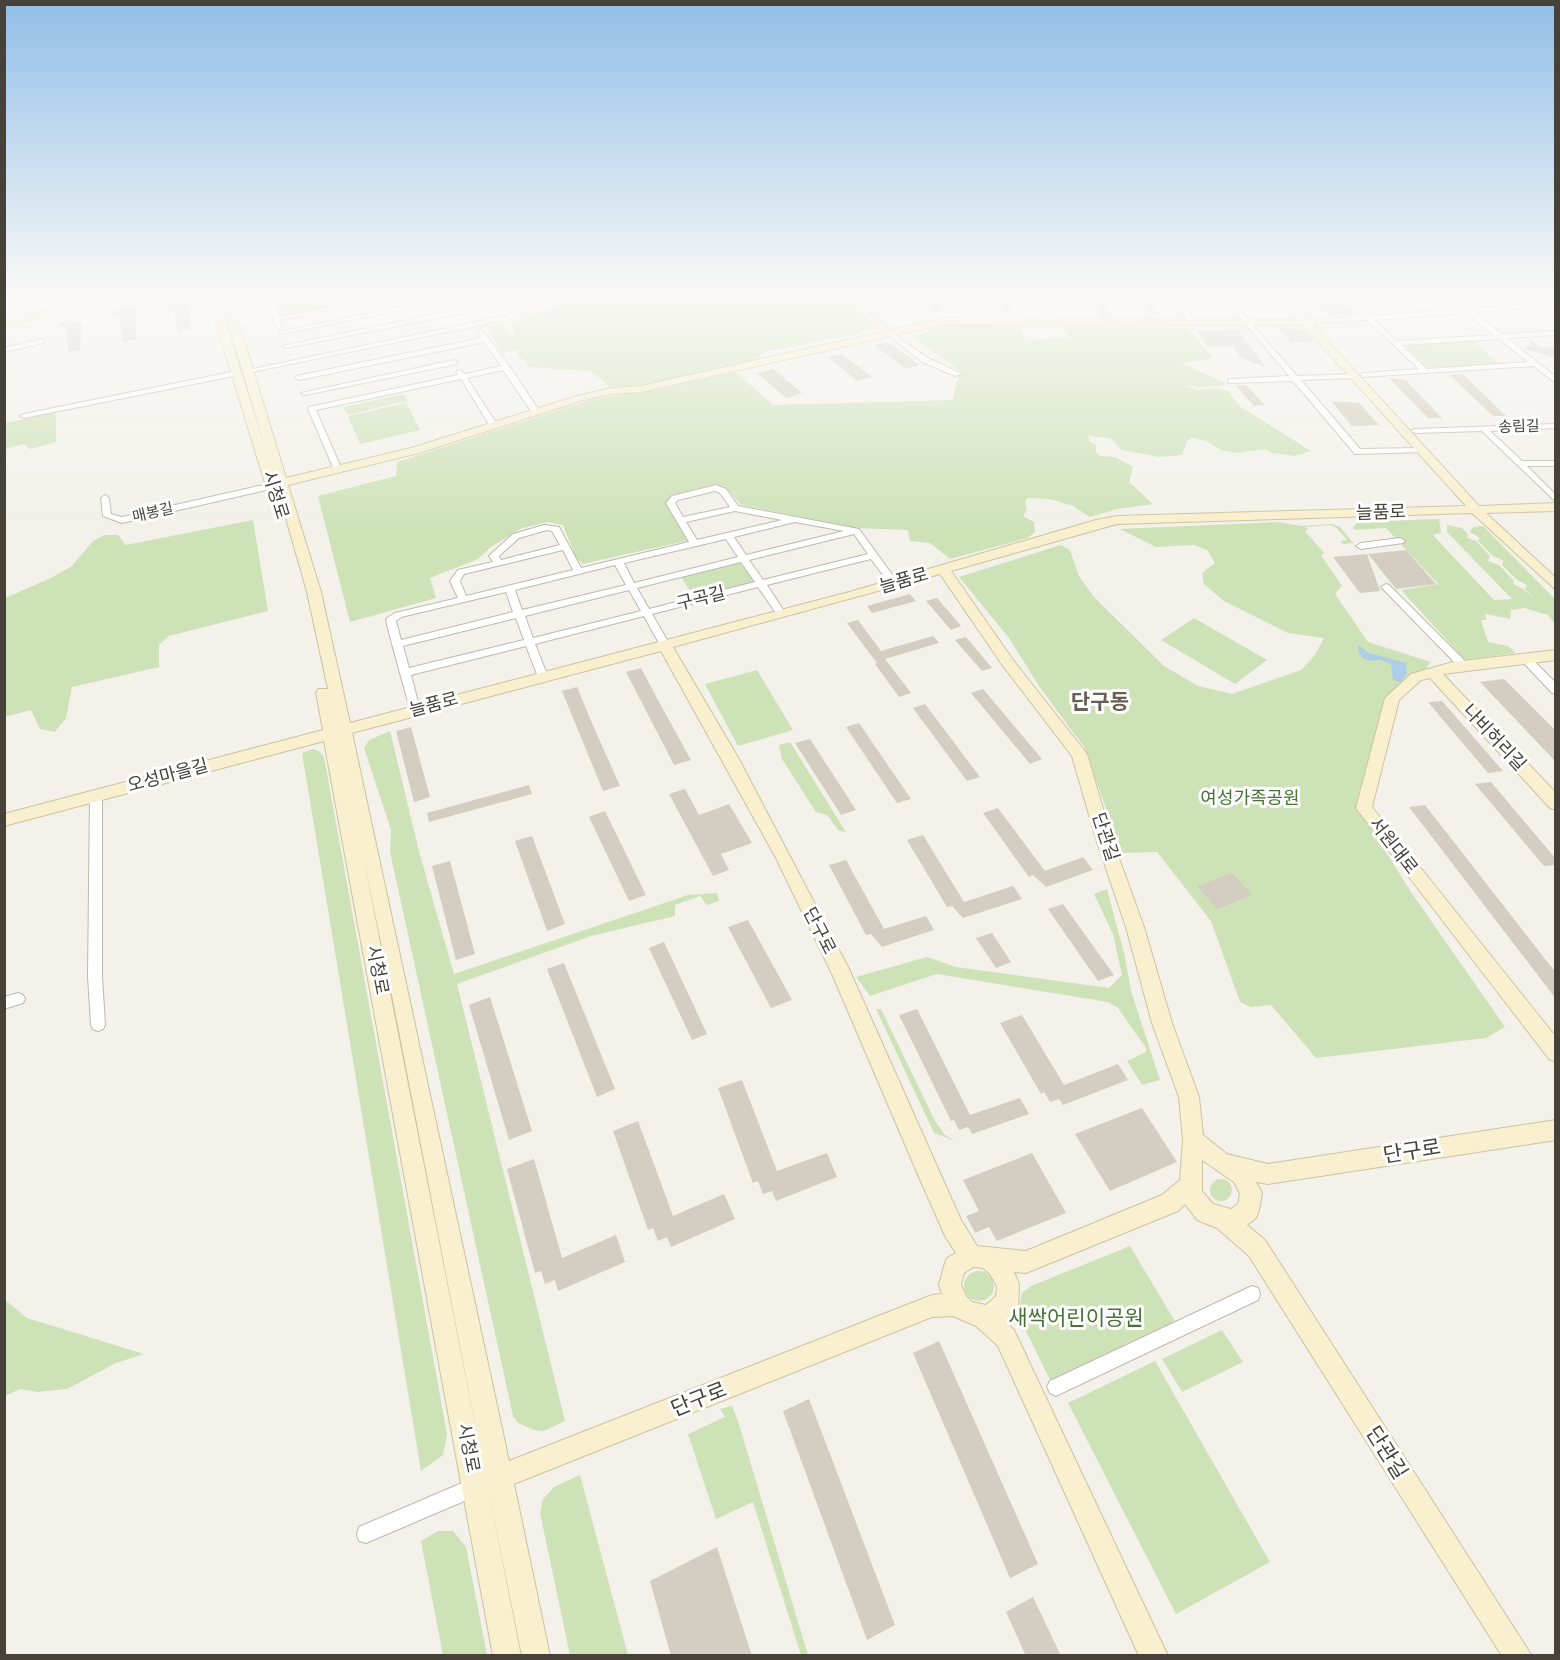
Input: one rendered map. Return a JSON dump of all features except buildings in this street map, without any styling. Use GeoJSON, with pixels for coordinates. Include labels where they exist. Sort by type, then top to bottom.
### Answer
{"type":"FeatureCollection","features":[{"type":"Feature","properties":{"kind":"street"},"geometry":{"type":"LineString","coordinates":[[296,371],[338,470]]}},
{"type":"Feature","properties":{"kind":"street"},"geometry":{"type":"LineString","coordinates":[[299,378],[330,371]]}},
{"type":"Feature","properties":{"kind":"street"},"geometry":{"type":"LineString","coordinates":[[379,371],[390,393]]}},
{"type":"Feature","properties":{"kind":"street"},"geometry":{"type":"LineString","coordinates":[[305,393],[409,371]]}},
{"type":"Feature","properties":{"kind":"street"},"geometry":{"type":"LineString","coordinates":[[460,371],[494,426]]}},
{"type":"Feature","properties":{"kind":"street"},"geometry":{"type":"LineString","coordinates":[[312,409],[485,371]]}},
{"type":"Feature","properties":{"kind":"street"},"geometry":{"type":"LineString","coordinates":[[509,371],[536,412]]}},
{"type":"Feature","properties":{"kind":"street","name":"시청로"},"geometry":{"type":"LineString","coordinates":[[277,484],[415,451],[536,412],[611,391],[641,389],[719,371]]}},
{"type":"Feature","properties":{"kind":"street"},"geometry":{"type":"LineString","coordinates":[[952,371],[958,374]]}},
{"type":"Feature","properties":{"kind":"street"},"geometry":{"type":"LineString","coordinates":[[1288,371],[1358,452],[1419,450]]}},
{"type":"Feature","properties":{"kind":"street"},"geometry":{"type":"LineString","coordinates":[[1356,371],[1415,431],[1482,510],[1556,571]]}},
{"type":"Feature","properties":{"kind":"street"},"geometry":{"type":"LineString","coordinates":[[1231,381],[1419,371]]}},
{"type":"Feature","properties":{"kind":"street"},"geometry":{"type":"LineString","coordinates":[[1544,371],[1556,381]]}},
{"type":"Feature","properties":{"kind":"street"},"geometry":{"type":"LineString","coordinates":[[24,416],[241,372]]}},
{"type":"Feature","properties":{"kind":"street","name":"시청로"},"geometry":{"type":"LineString","coordinates":[[241,372],[277,484],[337,730],[487,1482],[536,1656]]}},
{"type":"Feature","properties":{"kind":"street"},"geometry":{"type":"LineString","coordinates":[[1360,376],[1419,450],[1482,510],[1556,586]]}},
{"type":"Feature","properties":{"kind":"street","name":"송림길"},"geometry":{"type":"LineString","coordinates":[[1415,431],[1556,426]]}},
{"type":"Feature","properties":{"kind":"street","name":"송림길"},"geometry":{"type":"LineString","coordinates":[[1483,428],[1556,500]]}},
{"type":"Feature","properties":{"kind":"street"},"geometry":{"type":"LineString","coordinates":[[1519,464],[1556,463]]}},
{"type":"Feature","properties":{"kind":"street","name":"매봉길"},"geometry":{"type":"LineString","coordinates":[[105,498],[107,516],[122,520],[277,484]]}},
{"type":"Feature","properties":{"kind":"street"},"geometry":{"type":"LineString","coordinates":[[694,543],[670,503],[675,498],[716,488],[723,491],[735,508]]}},
{"type":"Feature","properties":{"kind":"street","name":"늘품로"},"geometry":{"type":"LineString","coordinates":[[337,730],[781,615],[944,570],[1088,526],[1117,520],[1556,507]]}},
{"type":"Feature","properties":{"kind":"street"},"geometry":{"type":"LineString","coordinates":[[681,520],[735,508],[856,531],[894,584]]}},
{"type":"Feature","properties":{"kind":"street"},"geometry":{"type":"LineString","coordinates":[[415,710],[391,620],[398,615],[792,520]]}},
{"type":"Feature","properties":{"kind":"street"},"geometry":{"type":"LineString","coordinates":[[498,563],[494,556],[516,536],[547,526],[556,529],[578,572]]}},
{"type":"Feature","properties":{"kind":"street","name":"구곡길"},"geometry":{"type":"LineString","coordinates":[[397,644],[856,531]]}},
{"type":"Feature","properties":{"kind":"street"},"geometry":{"type":"LineString","coordinates":[[728,535],[781,615]]}},
{"type":"Feature","properties":{"kind":"street"},"geometry":{"type":"LineString","coordinates":[[1361,546],[1400,541]]}},
{"type":"Feature","properties":{"kind":"street"},"geometry":{"type":"LineString","coordinates":[[462,598],[455,581],[461,572],[565,547]]}},
{"type":"Feature","properties":{"kind":"street","name":"구곡길"},"geometry":{"type":"LineString","coordinates":[[405,673],[872,556]]}},
{"type":"Feature","properties":{"kind":"street"},"geometry":{"type":"LineString","coordinates":[[618,562],[665,645]]}},
{"type":"Feature","properties":{"kind":"street","name":"단관길"},"geometry":{"type":"LineString","coordinates":[[944,570],[1008,663],[1079,754],[1104,840],[1135,927],[1162,1023],[1189,1097],[1193,1140],[1190,1181]]}},
{"type":"Feature","properties":{"kind":"street"},"geometry":{"type":"LineString","coordinates":[[1386,587],[1458,661]]}},
{"type":"Feature","properties":{"kind":"street"},"geometry":{"type":"LineString","coordinates":[[509,588],[543,676]]}},
{"type":"Feature","properties":{"kind":"street","name":"단구로"},"geometry":{"type":"LineString","coordinates":[[665,645],[732,761],[842,975],[953,1228],[964,1274]]}},
{"type":"Feature","properties":{"kind":"street","name":"서원대로"},"geometry":{"type":"LineString","coordinates":[[1556,655],[1432,671],[1416,677],[1392,698],[1364,808],[1556,1053]]}},
{"type":"Feature","properties":{"kind":"street"},"geometry":{"type":"LineString","coordinates":[[1525,658],[1556,690]]}},
{"type":"Feature","properties":{"kind":"street","name":"나비허리길"},"geometry":{"type":"LineString","coordinates":[[1432,671],[1556,804]]}},
{"type":"Feature","properties":{"kind":"street","name":"오성마을길"},"geometry":{"type":"LineString","coordinates":[[4,820],[337,730]]}},
{"type":"Feature","properties":{"kind":"street"},"geometry":{"type":"LineString","coordinates":[[96,796],[95,976],[98,1025]]}},
{"type":"Feature","properties":{"kind":"street","name":"단구로"},"geometry":{"type":"LineString","coordinates":[[1227,1165],[1268,1174],[1556,1130]]}},
{"type":"Feature","properties":{"kind":"street"},"geometry":{"type":"LineString","coordinates":[[1193,1140],[1241,1175],[1249,1202],[1257,1248]]}},
{"type":"Feature","properties":{"kind":"street"},"geometry":{"type":"LineString","coordinates":[[1006,1338],[1006,1294],[998,1266],[964,1274],[974,1316],[983,1317],[1000,1311],[1006,1294],[1026,1262],[1170,1203],[1190,1181],[1195,1168],[1202,1163],[1227,1165]]}},
{"type":"Feature","properties":{"kind":"street"},"geometry":{"type":"LineString","coordinates":[[1170,1203],[1215,1216],[1243,1216],[1249,1202],[1268,1174]]}},
{"type":"Feature","properties":{"kind":"street"},"geometry":{"type":"LineString","coordinates":[[1190,1181],[1194,1198],[1257,1248]]}},
{"type":"Feature","properties":{"kind":"street","name":"단관길"},"geometry":{"type":"LineString","coordinates":[[1257,1248],[1518,1656]]}},
{"type":"Feature","properties":{"kind":"street","name":"단구로"},"geometry":{"type":"LineString","coordinates":[[366,1534],[487,1482],[629,1428],[932,1306],[964,1274],[1026,1262]]}},
{"type":"Feature","properties":{"kind":"street"},"geometry":{"type":"LineString","coordinates":[[1056,1387],[1252,1294]]}},
{"type":"Feature","properties":{"kind":"street"},"geometry":{"type":"LineString","coordinates":[[983,1317],[1006,1338],[1154,1656]]}},
{"type":"Feature","properties":{"kind":"street","name":"시청로"},"geometry":{"type":"LineString","coordinates":[[487,1482],[507,1656]]}},
{"type":"Feature","properties":{"kind":"green space"},"geometry":{"type":"Polygon","coordinates":[[[592,371],[708,371],[650,385],[610,387],[592,371]]]}},
{"type":"Feature","properties":{"kind":"green space"},"geometry":{"type":"Polygon","coordinates":[[[960,371],[1200,371],[1225,383],[1224,386],[1185,385],[1197,390],[1214,388],[1228,391],[1241,407],[1311,451],[1295,456],[1272,453],[1266,449],[1237,453],[1221,450],[1206,441],[1192,438],[1187,441],[1182,455],[1160,457],[1122,450],[1110,438],[1088,436],[1090,442],[1096,445],[1096,452],[1100,456],[1115,457],[1133,467],[1129,482],[1153,504],[1117,509],[1090,517],[1073,506],[1050,499],[1027,498],[1025,502],[1027,510],[1023,516],[1034,522],[1035,532],[1028,538],[950,559],[930,543],[910,541],[908,530],[857,528],[741,505],[726,488],[698,491],[668,504],[690,540],[583,564],[576,558],[563,525],[548,522],[522,528],[491,547],[478,559],[430,578],[436,598],[350,622],[318,496],[396,476],[397,462],[580,403],[614,395],[656,390],[736,372],[773,405],[952,400],[960,371]]]}},
{"type":"Feature","properties":{"kind":"green space"},"geometry":{"type":"Polygon","coordinates":[[[404,394],[408,401],[347,415],[343,407],[404,394]]]}},
{"type":"Feature","properties":{"kind":"green space"},"geometry":{"type":"Polygon","coordinates":[[[406,403],[420,430],[360,444],[348,416],[406,403]]]}},
{"type":"Feature","properties":{"kind":"green space"},"geometry":{"type":"Polygon","coordinates":[[[56,414],[56,442],[30,449],[23,444],[5,449],[6,423],[56,414]]]}},
{"type":"Feature","properties":{"kind":"green space"},"geometry":{"type":"Polygon","coordinates":[[[1439,519],[1441,533],[1433,535],[1494,600],[1512,599],[1447,532],[1447,525],[1462,528],[1468,534],[1467,538],[1476,541],[1490,556],[1488,561],[1499,565],[1514,581],[1513,584],[1534,598],[1525,589],[1527,585],[1517,580],[1502,565],[1504,561],[1493,556],[1478,541],[1480,538],[1470,532],[1473,527],[1483,526],[1555,599],[1555,624],[1548,615],[1524,608],[1511,610],[1510,619],[1486,614],[1486,620],[1481,620],[1488,642],[1508,646],[1516,653],[1465,660],[1401,590],[1438,584],[1386,528],[1354,530],[1353,527],[1358,522],[1439,519]]]}},
{"type":"Feature","properties":{"kind":"green space"},"geometry":{"type":"Polygon","coordinates":[[[253,520],[268,611],[169,636],[159,645],[159,667],[72,687],[66,718],[55,732],[40,729],[31,710],[5,717],[5,598],[72,566],[93,541],[104,535],[118,535],[126,545],[253,520]]]}},
{"type":"Feature","properties":{"kind":"green space","name":"여성가족공원"},"geometry":{"type":"Polygon","coordinates":[[[1279,522],[1301,526],[1332,524],[1340,527],[1353,543],[1343,544],[1340,541],[1347,540],[1337,528],[1330,525],[1306,527],[1308,530],[1305,531],[1324,553],[1321,555],[1342,586],[1335,594],[1368,642],[1431,662],[1424,671],[1388,697],[1356,804],[1411,892],[1505,1027],[1486,1038],[1316,1058],[1271,1005],[1251,1007],[1240,1002],[1211,921],[1157,852],[1122,853],[1084,747],[1039,686],[1009,638],[959,577],[1061,545],[1070,550],[1079,576],[1093,596],[1164,666],[1198,686],[1232,694],[1301,670],[1315,655],[1324,638],[1288,633],[1224,601],[1204,584],[1202,573],[1215,563],[1207,550],[1194,545],[1156,547],[1120,529],[1279,522]]]}},
{"type":"Feature","properties":{"kind":"green space"},"geometry":{"type":"Polygon","coordinates":[[[740,563],[756,582],[695,598],[681,577],[740,563]]]}},
{"type":"Feature","properties":{"kind":"green space"},"geometry":{"type":"Polygon","coordinates":[[[1194,618],[1267,660],[1235,684],[1161,640],[1194,618]]]}},
{"type":"Feature","properties":{"kind":"green space"},"geometry":{"type":"Polygon","coordinates":[[[757,670],[793,730],[738,746],[705,684],[757,670]]]}},
{"type":"Feature","properties":{"kind":"green space"},"geometry":{"type":"Polygon","coordinates":[[[390,731],[419,851],[454,974],[688,895],[717,893],[719,901],[707,905],[700,896],[675,905],[675,916],[591,936],[457,984],[565,1421],[544,1431],[534,1430],[518,1423],[513,1416],[390,852],[391,830],[364,748],[369,740],[390,731]]]}},
{"type":"Feature","properties":{"kind":"green space"},"geometry":{"type":"Polygon","coordinates":[[[790,742],[846,832],[839,831],[827,815],[816,812],[782,759],[779,745],[790,742]]]}},
{"type":"Feature","properties":{"kind":"green space"},"geometry":{"type":"Polygon","coordinates":[[[313,749],[319,751],[324,757],[447,1434],[443,1455],[421,1471],[302,753],[313,749]]]}},
{"type":"Feature","properties":{"kind":"green space"},"geometry":{"type":"Polygon","coordinates":[[[1107,889],[1125,957],[1131,991],[1160,1080],[1142,1085],[1127,1061],[1146,1052],[1146,1048],[1118,1008],[1108,1002],[937,974],[870,996],[856,977],[927,957],[956,967],[1109,988],[1122,975],[1113,934],[1094,894],[1107,889]]]}},
{"type":"Feature","properties":{"kind":"green space"},"geometry":{"type":"Polygon","coordinates":[[[876,1009],[881,1009],[935,1121],[945,1135],[955,1141],[934,1133],[876,1009]]]}},
{"type":"Feature","properties":{"kind":"green space"},"geometry":{"type":"Polygon","coordinates":[[[1221,1179],[1229,1182],[1232,1190],[1229,1198],[1221,1201],[1213,1198],[1210,1190],[1213,1182],[1221,1179]]]}},
{"type":"Feature","properties":{"kind":"green space","name":"새싹어린이공원"},"geometry":{"type":"Polygon","coordinates":[[[1130,1246],[1176,1323],[1051,1382],[1021,1321],[1019,1308],[1022,1293],[1031,1286],[1130,1246]]]}},
{"type":"Feature","properties":{"kind":"green space"},"geometry":{"type":"Polygon","coordinates":[[[979,1271],[990,1275],[994,1286],[990,1297],[979,1301],[968,1297],[964,1286],[968,1275],[979,1271]]]}},
{"type":"Feature","properties":{"kind":"green space"},"geometry":{"type":"Polygon","coordinates":[[[5,1300],[27,1318],[144,1354],[116,1363],[67,1389],[38,1392],[20,1389],[5,1396],[5,1300]]]}},
{"type":"Feature","properties":{"kind":"green space"},"geometry":{"type":"Polygon","coordinates":[[[1222,1330],[1243,1362],[1182,1392],[1162,1359],[1222,1330]]]}},
{"type":"Feature","properties":{"kind":"green space"},"geometry":{"type":"Polygon","coordinates":[[[1155,1361],[1270,1562],[1176,1614],[1068,1403],[1155,1361]]]}},
{"type":"Feature","properties":{"kind":"green space"},"geometry":{"type":"Polygon","coordinates":[[[732,1406],[808,1655],[801,1655],[753,1502],[716,1519],[688,1434],[725,1417],[720,1409],[732,1406]]]}},
{"type":"Feature","properties":{"kind":"green space"},"geometry":{"type":"Polygon","coordinates":[[[580,1475],[628,1655],[570,1655],[540,1513],[543,1499],[554,1487],[580,1475]]]}},
{"type":"Feature","properties":{"kind":"green space"},"geometry":{"type":"Polygon","coordinates":[[[438,1531],[453,1531],[466,1547],[487,1655],[443,1655],[421,1541],[438,1531]]]}},
{"type":"Feature","properties":{"kind":"water"},"geometry":{"type":"Polygon","coordinates":[[[1357,647],[1369,653],[1406,663],[1407,674],[1400,682],[1393,680],[1391,664],[1381,660],[1371,661],[1362,658],[1357,647]]]}},
{"type":"Feature","properties":{"kind":"district","name":"단구동"},"geometry":{"type":"Point","coordinates":[1100,703]}}]}
